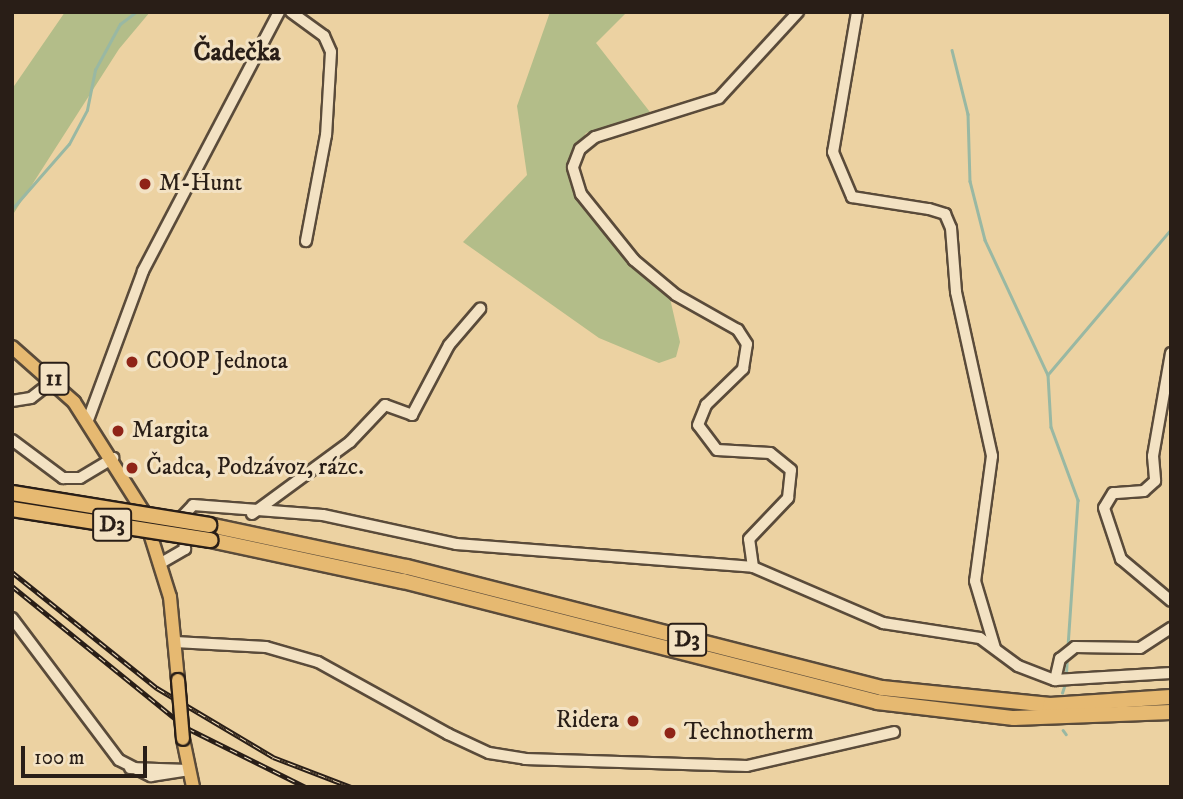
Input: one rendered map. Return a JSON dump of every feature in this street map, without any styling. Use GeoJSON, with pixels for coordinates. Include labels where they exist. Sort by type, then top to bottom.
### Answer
{"type":"FeatureCollection","features":[{"type":"Feature","properties":{"kind":"highway","name":"D3"},"geometry":{"type":"LineString","coordinates":[[12,494],[210,533],[394,564],[882,688],[1039,704],[1171,697]]}},
{"type":"Feature","properties":{"kind":"highway","name":"D3"},"geometry":{"type":"LineString","coordinates":[[12,509],[210,533],[910,708],[1049,719],[1171,712]]}},
{"type":"Feature","properties":{"kind":"main road","name":"11"},"geometry":{"type":"LineString","coordinates":[[12,348],[54,380],[88,420],[143,510],[161,563],[175,642],[183,738],[193,787]]}},
{"type":"Feature","properties":{"kind":"street"},"geometry":{"type":"LineString","coordinates":[[88,420],[144,271],[279,12]]}},
{"type":"Feature","properties":{"kind":"street"},"geometry":{"type":"LineString","coordinates":[[290,12],[324,36],[331,52],[326,135],[306,241]]}},
{"type":"Feature","properties":{"kind":"street"},"geometry":{"type":"LineString","coordinates":[[753,567],[749,539],[788,498],[791,470],[770,453],[717,450],[698,425],[706,405],[747,361],[744,337],[648,274],[581,194],[573,167],[580,149],[595,136],[719,98],[798,12]]}},
{"type":"Feature","properties":{"kind":"street"},"geometry":{"type":"LineString","coordinates":[[857,12],[833,152],[852,197],[945,214],[951,228],[956,292],[992,456],[974,572],[995,648]]}},
{"type":"Feature","properties":{"kind":"street"},"geometry":{"type":"LineString","coordinates":[[252,514],[350,442],[385,405],[412,415],[449,345],[481,309]]}},
{"type":"Feature","properties":{"kind":"street"},"geometry":{"type":"LineString","coordinates":[[1171,353],[1153,456],[1155,481],[1144,491],[1113,493],[1104,508],[1121,559],[1171,601]]}},
{"type":"Feature","properties":{"kind":"street"},"geometry":{"type":"LineString","coordinates":[[12,401],[31,398],[54,380]]}},
{"type":"Feature","properties":{"kind":"street"},"geometry":{"type":"LineString","coordinates":[[12,440],[63,478],[80,478],[113,458]]}},
{"type":"Feature","properties":{"kind":"street"},"geometry":{"type":"LineString","coordinates":[[161,563],[185,550],[182,517],[193,505],[252,514],[353,519],[456,544],[753,567],[883,622],[971,635],[995,648],[1017,666],[1055,680],[1171,673]]}},
{"type":"Feature","properties":{"kind":"street"},"geometry":{"type":"LineString","coordinates":[[12,618],[60,673],[106,747],[130,768],[161,777],[188,770]]}},
{"type":"Feature","properties":{"kind":"street"},"geometry":{"type":"LineString","coordinates":[[1055,680],[1060,659],[1075,647],[1140,648],[1171,628]]}},
{"type":"Feature","properties":{"kind":"street"},"geometry":{"type":"LineString","coordinates":[[175,642],[266,647],[318,662],[469,744],[525,759],[747,766],[894,732]]}},
{"type":"Feature","properties":{"kind":"green space"},"geometry":{"type":"Polygon","coordinates":[[[65,12],[150,12],[119,49],[12,216],[12,89],[65,12]]]}},
{"type":"Feature","properties":{"kind":"green space"},"geometry":{"type":"Polygon","coordinates":[[[550,12],[627,12],[596,43],[650,112],[586,133],[568,161],[570,184],[643,275],[669,294],[680,342],[676,357],[659,363],[599,338],[463,242],[527,175],[517,106],[550,12]]]}},
{"type":"Feature","properties":{"kind":"waterway"},"geometry":{"type":"LineString","coordinates":[[12,209],[69,144],[87,110],[95,70],[120,24],[136,12]]}},
{"type":"Feature","properties":{"kind":"waterway"},"geometry":{"type":"LineString","coordinates":[[952,50],[968,114],[970,181],[985,240],[1048,375],[1051,427],[1078,500],[1068,645]]}},
{"type":"Feature","properties":{"kind":"waterway"},"geometry":{"type":"LineString","coordinates":[[1049,373],[1171,229]]}},
{"type":"Feature","properties":{"kind":"waterway"},"geometry":{"type":"LineString","coordinates":[[1066,674],[1067,657]]}},
{"type":"Feature","properties":{"kind":"waterway"},"geometry":{"type":"LineString","coordinates":[[1062,693],[1064,687]]}},
{"type":"Feature","properties":{"kind":"waterway"},"geometry":{"type":"LineString","coordinates":[[1063,730],[1066,734]]}},
{"type":"Feature","properties":{"kind":"railway"},"geometry":{"type":"LineString","coordinates":[[12,572],[157,688],[273,757],[351,787]]}},
{"type":"Feature","properties":{"kind":"railway"},"geometry":{"type":"LineString","coordinates":[[12,586],[187,728],[306,787]]}},
{"type":"Feature","properties":{"kind":"place","name":"M-Hunt"},"geometry":{"type":"Point","coordinates":[145,184]}},
{"type":"Feature","properties":{"kind":"place","name":"COOP Jednota"},"geometry":{"type":"Point","coordinates":[132,362]}},
{"type":"Feature","properties":{"kind":"place","name":"Margita"},"geometry":{"type":"Point","coordinates":[118,431]}},
{"type":"Feature","properties":{"kind":"place","name":"Čadca, Podzávoz, rázc."},"geometry":{"type":"Point","coordinates":[132,468]}},
{"type":"Feature","properties":{"kind":"place","name":"Ridera"},"geometry":{"type":"Point","coordinates":[633,721]}},
{"type":"Feature","properties":{"kind":"place","name":"Technotherm"},"geometry":{"type":"Point","coordinates":[670,733]}},
{"type":"Feature","properties":{"kind":"district","name":"Čadečka"},"geometry":{"type":"Point","coordinates":[237,53]}}]}
